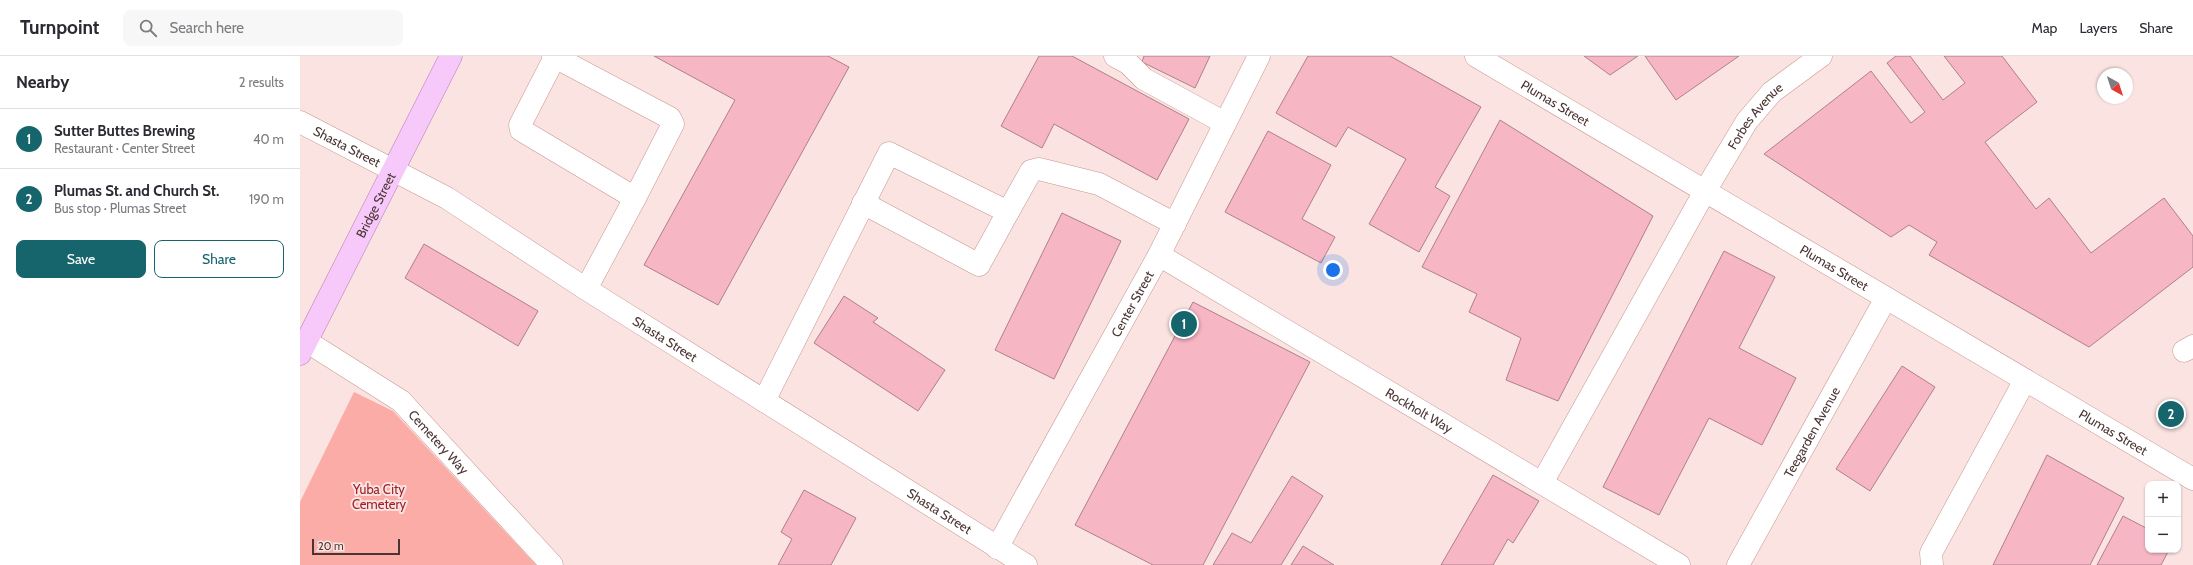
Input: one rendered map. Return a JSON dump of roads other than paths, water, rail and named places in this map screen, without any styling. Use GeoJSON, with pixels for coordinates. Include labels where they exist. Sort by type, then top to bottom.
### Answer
{"type":"FeatureCollection","features":[{"type":"Feature","properties":{"kind":"main road","name":"Bridge Street"},"geometry":{"type":"LineString","coordinates":[[303,347],[451,56]]}},
{"type":"Feature","properties":{"kind":"street"},"geometry":{"type":"LineString","coordinates":[[586,289],[635,198],[673,124],[670,118],[555,56],[520,125],[521,130],[635,198]]}},
{"type":"Feature","properties":{"kind":"street"},"geometry":{"type":"LineString","coordinates":[[1115,56],[1128,63],[1144,79],[1225,123]]}},
{"type":"Feature","properties":{"kind":"street","name":"Center Street"},"geometry":{"type":"LineString","coordinates":[[1009,558],[1259,56]]}},
{"type":"Feature","properties":{"kind":"street","name":"Plumas Street"},"geometry":{"type":"LineString","coordinates":[[1476,56],[2193,479]]}},
{"type":"Feature","properties":{"kind":"street","name":"Forbes Avenue"},"geometry":{"type":"LineString","coordinates":[[1542,483],[1704,191],[1747,121],[1772,92],[1821,56]]}},
{"type":"Feature","properties":{"kind":"street","name":"Shasta Street"},"geometry":{"type":"LineString","coordinates":[[300,122],[447,198],[586,289],[1009,558]]}},
{"type":"Feature","properties":{"kind":"street"},"geometry":{"type":"LineString","coordinates":[[764,401],[889,153],[1008,212]]}},
{"type":"Feature","properties":{"kind":"street"},"geometry":{"type":"LineString","coordinates":[[863,203],[979,265],[1031,171],[1039,168],[1099,184],[1175,224]]}},
{"type":"Feature","properties":{"kind":"street","name":"Rockholt Way"},"geometry":{"type":"LineString","coordinates":[[1159,255],[1679,565]]}},
{"type":"Feature","properties":{"kind":"street","name":"Teegarden Avenue"},"geometry":{"type":"LineString","coordinates":[[1738,565],[1886,298]]}},
{"type":"Feature","properties":{"kind":"street","name":"Cemetery Way"},"geometry":{"type":"LineString","coordinates":[[303,347],[401,401],[552,565]]}},
{"type":"Feature","properties":{"kind":"street"},"geometry":{"type":"LineString","coordinates":[[1932,565],[1931,552],[2025,380]]}},
{"type":"Feature","properties":{"kind":"place","name":"Sutter Buttes Brewing"},"geometry":{"type":"Point","coordinates":[1184,324]}},
{"type":"Feature","properties":{"kind":"place","name":"Plumas St. and Church St."},"geometry":{"type":"Point","coordinates":[2171,414]}},
{"type":"Feature","properties":{"kind":"park label","name":"Yuba City Cemetery"},"geometry":{"type":"Point","coordinates":[379,496]}}]}
